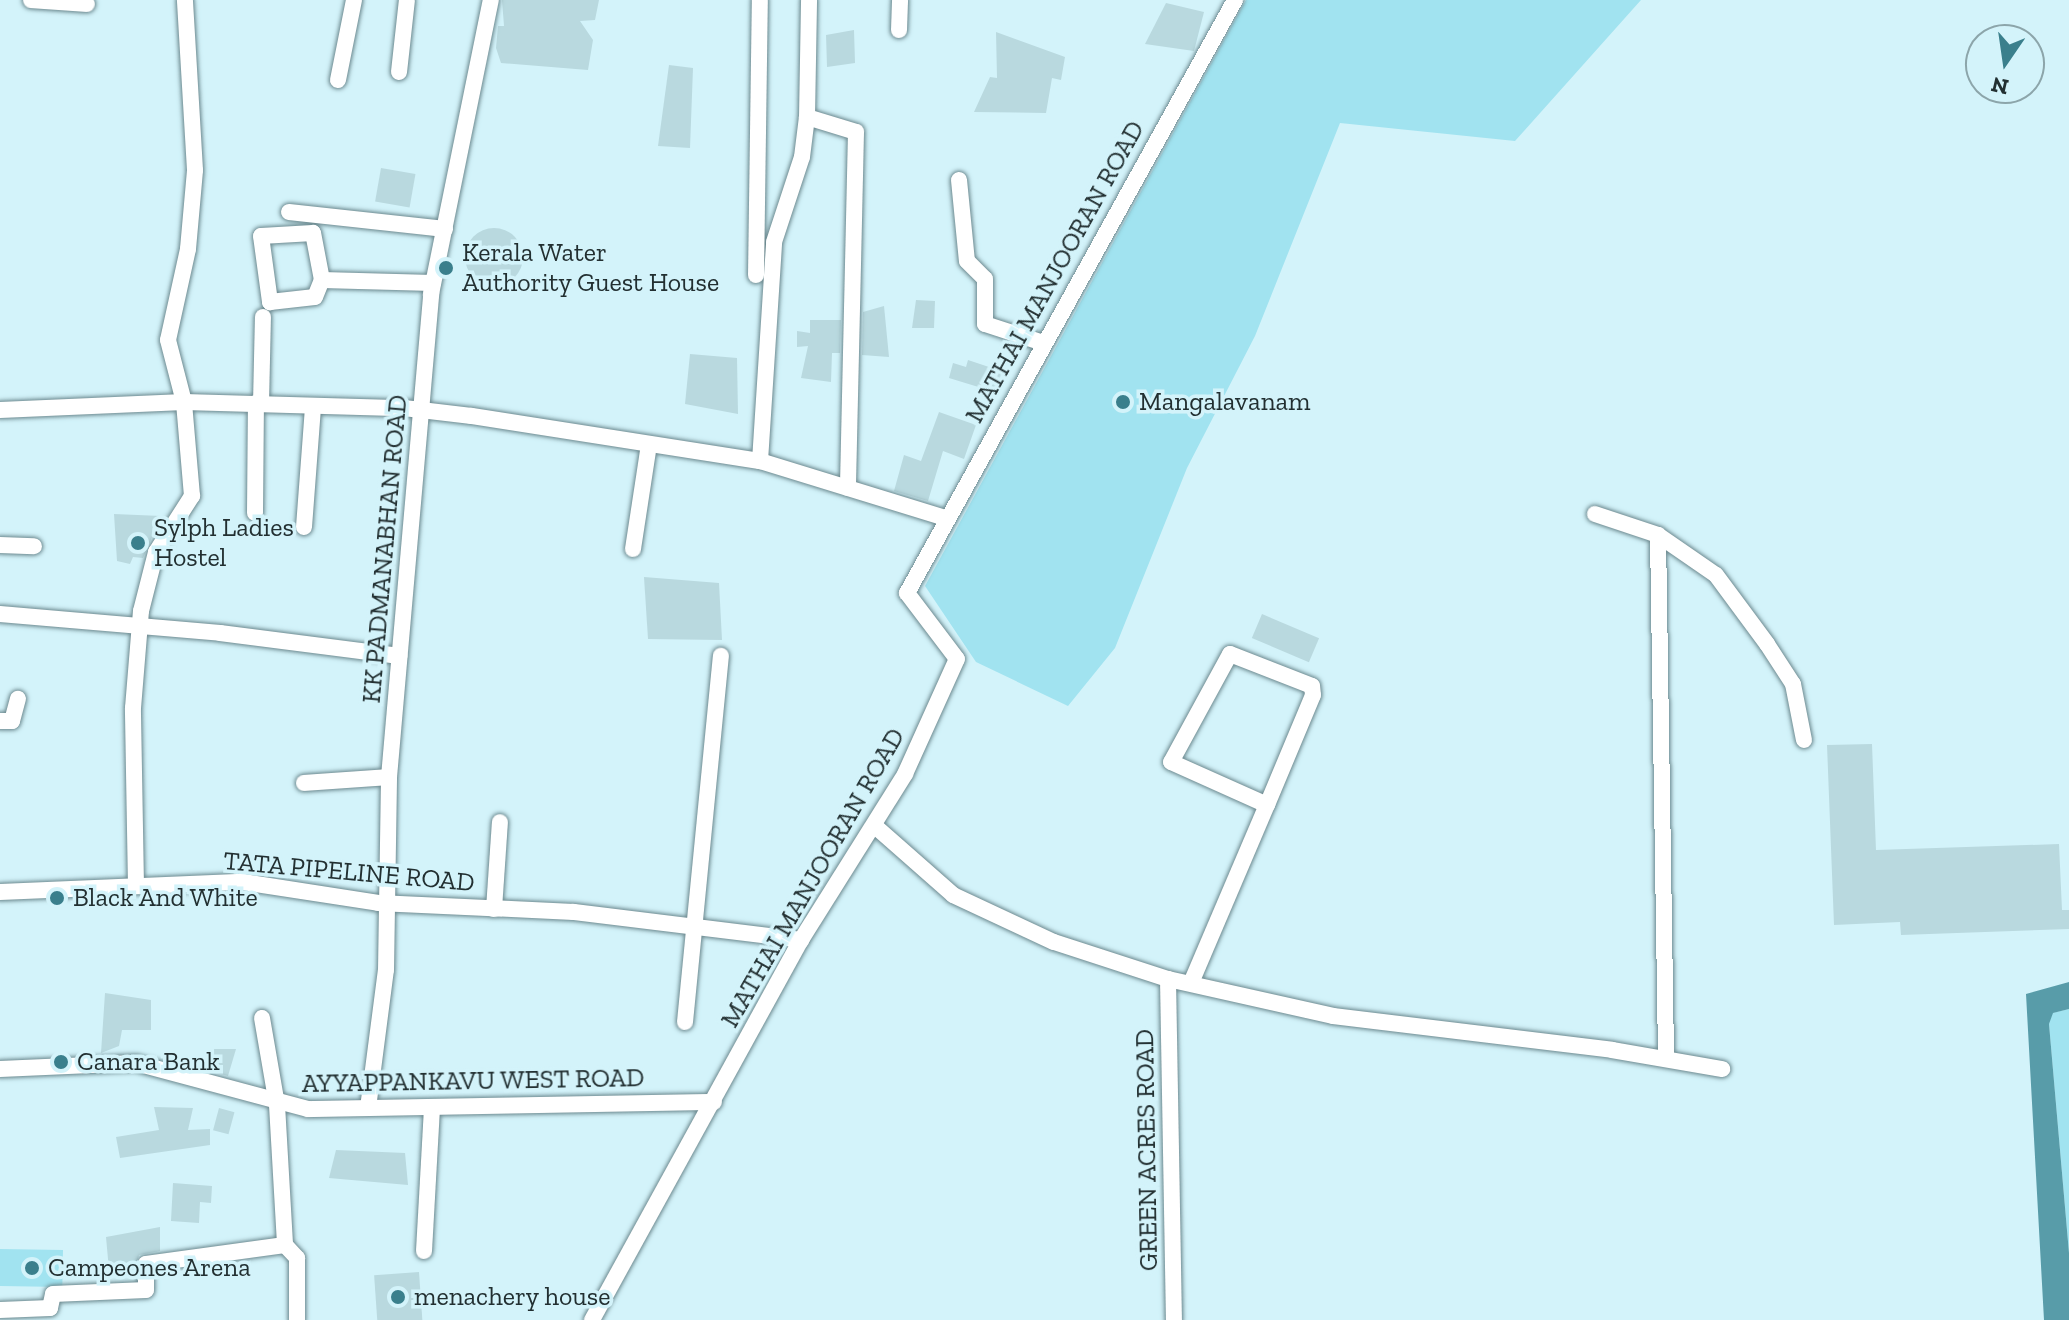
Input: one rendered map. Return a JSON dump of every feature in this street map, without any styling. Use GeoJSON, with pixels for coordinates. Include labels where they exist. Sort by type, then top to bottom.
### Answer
{"type":"FeatureCollection","features":[{"type":"Feature","properties":{"kind":"street"},"geometry":{"type":"LineString","coordinates":[[31,0],[87,4]]}},
{"type":"Feature","properties":{"kind":"street"},"geometry":{"type":"LineString","coordinates":[[136,886],[133,708],[140,626],[156,552],[192,496],[184,402],[168,340],[188,249],[195,170],[185,0]]}},
{"type":"Feature","properties":{"kind":"street"},"geometry":{"type":"LineString","coordinates":[[338,80],[354,0]]}},
{"type":"Feature","properties":{"kind":"street"},"geometry":{"type":"LineString","coordinates":[[399,72],[407,0]]}},
{"type":"Feature","properties":{"kind":"street","name":"KK PADMANABHAN ROAD"},"geometry":{"type":"LineString","coordinates":[[368,1108],[386,970],[389,777],[424,412],[433,283],[491,0]]}},
{"type":"Feature","properties":{"kind":"street"},"geometry":{"type":"LineString","coordinates":[[760,0],[764,270],[760,461]]}},
{"type":"Feature","properties":{"kind":"street"},"geometry":{"type":"LineString","coordinates":[[764,270],[802,157],[807,117],[809,0]]}},
{"type":"Feature","properties":{"kind":"street"},"geometry":{"type":"LineString","coordinates":[[899,30],[900,0]]}},
{"type":"Feature","properties":{"kind":"street","name":"MATHAI MANJOORAN ROAD"},"geometry":{"type":"LineString","coordinates":[[592,1320],[801,940],[876,827],[957,659],[907,593],[945,518],[1235,0]]}},
{"type":"Feature","properties":{"kind":"street"},"geometry":{"type":"LineString","coordinates":[[807,117],[856,132],[848,488]]}},
{"type":"Feature","properties":{"kind":"street"},"geometry":{"type":"LineString","coordinates":[[959,180],[967,261],[985,279],[985,324],[1043,343]]}},
{"type":"Feature","properties":{"kind":"street"},"geometry":{"type":"LineString","coordinates":[[289,212],[445,229]]}},
{"type":"Feature","properties":{"kind":"street"},"geometry":{"type":"LineString","coordinates":[[313,233],[322,280],[315,297],[270,302],[261,236],[313,233]]}},
{"type":"Feature","properties":{"kind":"street"},"geometry":{"type":"LineString","coordinates":[[322,280],[433,283]]}},
{"type":"Feature","properties":{"kind":"street"},"geometry":{"type":"LineString","coordinates":[[255,513],[263,317]]}},
{"type":"Feature","properties":{"kind":"street"},"geometry":{"type":"LineString","coordinates":[[0,410],[184,402],[404,408],[760,461],[945,518]]}},
{"type":"Feature","properties":{"kind":"street"},"geometry":{"type":"LineString","coordinates":[[304,527],[313,406]]}},
{"type":"Feature","properties":{"kind":"street"},"geometry":{"type":"LineString","coordinates":[[633,549],[649,445]]}},
{"type":"Feature","properties":{"kind":"street"},"geometry":{"type":"LineString","coordinates":[[1595,514],[1658,535],[1716,575],[1793,684],[1804,740]]}},
{"type":"Feature","properties":{"kind":"street"},"geometry":{"type":"LineString","coordinates":[[1658,535],[1666,1057]]}},
{"type":"Feature","properties":{"kind":"street"},"geometry":{"type":"LineString","coordinates":[[0,545],[34,546]]}},
{"type":"Feature","properties":{"kind":"street"},"geometry":{"type":"LineString","coordinates":[[0,614],[140,626],[400,656]]}},
{"type":"Feature","properties":{"kind":"street"},"geometry":{"type":"LineString","coordinates":[[1191,983],[1267,805],[1313,695],[1312,686],[1230,654],[1171,762],[1267,805]]}},
{"type":"Feature","properties":{"kind":"street"},"geometry":{"type":"LineString","coordinates":[[685,1022],[721,656]]}},
{"type":"Feature","properties":{"kind":"street"},"geometry":{"type":"LineString","coordinates":[[0,721],[12,721],[18,699]]}},
{"type":"Feature","properties":{"kind":"street"},"geometry":{"type":"LineString","coordinates":[[304,783],[389,777]]}},
{"type":"Feature","properties":{"kind":"street"},"geometry":{"type":"LineString","coordinates":[[494,909],[500,822]]}},
{"type":"Feature","properties":{"kind":"street"},"geometry":{"type":"LineString","coordinates":[[876,827],[953,895],[1054,942],[1168,979],[1333,1016],[1666,1057],[1722,1069]]}},
{"type":"Feature","properties":{"kind":"street","name":"TATA PIPELINE ROAD"},"geometry":{"type":"LineString","coordinates":[[0,892],[243,882],[388,904],[494,909],[693,926],[801,940]]}},
{"type":"Feature","properties":{"kind":"street","name":"GREEN ACRES ROAD"},"geometry":{"type":"LineString","coordinates":[[1168,979],[1174,1320]]}},
{"type":"Feature","properties":{"kind":"street"},"geometry":{"type":"LineString","coordinates":[[262,1018],[277,1105],[285,1245],[297,1258],[297,1320]]}},
{"type":"Feature","properties":{"kind":"street","name":"AYYAPPANKAVU WEST ROAD"},"geometry":{"type":"LineString","coordinates":[[0,1069],[136,1063],[277,1105],[368,1108],[714,1102]]}},
{"type":"Feature","properties":{"kind":"street"},"geometry":{"type":"LineString","coordinates":[[424,1251],[432,1107]]}},
{"type":"Feature","properties":{"kind":"street"},"geometry":{"type":"LineString","coordinates":[[0,1310],[50,1308],[53,1294],[146,1290],[146,1264],[285,1245]]}},
{"type":"Feature","properties":{"kind":"shaded area","name":"Mangalavanam"},"geometry":{"type":"Polygon","coordinates":[[[1246,0],[1641,0],[1515,141],[1340,123],[1255,336],[1187,468],[1115,648],[1068,706],[976,662],[925,586],[1246,0]]]}},
{"type":"Feature","properties":{"kind":"shaded area"},"geometry":{"type":"Polygon","coordinates":[[[2069,982],[2069,1009],[2053,1013],[2049,1024],[2069,1253],[2069,1320],[2044,1320],[2026,994],[2069,982]]]}},
{"type":"Feature","properties":{"kind":"shaded area"},"geometry":{"type":"Polygon","coordinates":[[[2069,1009],[2069,1253],[2049,1024],[2052,1013],[2069,1009]]]}},
{"type":"Feature","properties":{"kind":"shaded area","name":"Campeones Arena"},"geometry":{"type":"Polygon","coordinates":[[[0,1249],[63,1250],[62,1287],[0,1286],[0,1249]]]}},
{"type":"Feature","properties":{"kind":"building"},"geometry":{"type":"Polygon","coordinates":[[[502,0],[599,0],[595,20],[580,21],[593,40],[588,70],[501,63],[496,48],[498,26],[504,26],[502,0]]]}},
{"type":"Feature","properties":{"kind":"building"},"geometry":{"type":"Polygon","coordinates":[[[1166,3],[1204,12],[1194,51],[1145,44],[1166,3]]]}},
{"type":"Feature","properties":{"kind":"building"},"geometry":{"type":"Polygon","coordinates":[[[854,30],[855,63],[827,67],[826,35],[854,30]]]}},
{"type":"Feature","properties":{"kind":"building"},"geometry":{"type":"Polygon","coordinates":[[[996,32],[1065,57],[1061,80],[1052,78],[1046,113],[974,112],[990,77],[997,78],[996,32]]]}},
{"type":"Feature","properties":{"kind":"building"},"geometry":{"type":"Polygon","coordinates":[[[669,65],[693,68],[690,148],[658,146],[669,65]]]}},
{"type":"Feature","properties":{"kind":"building"},"geometry":{"type":"Polygon","coordinates":[[[381,168],[415,174],[410,208],[375,201],[381,168]]]}},
{"type":"Feature","properties":{"kind":"building"},"geometry":{"type":"Polygon","coordinates":[[[494,228],[505,230],[514,237],[521,246],[521,268],[514,277],[505,284],[494,286],[483,284],[474,277],[467,268],[465,257],[467,246],[474,237],[483,230],[494,228]]]}},
{"type":"Feature","properties":{"kind":"building"},"geometry":{"type":"Polygon","coordinates":[[[916,300],[935,301],[934,328],[912,328],[916,300]]]}},
{"type":"Feature","properties":{"kind":"building"},"geometry":{"type":"Polygon","coordinates":[[[884,306],[889,357],[862,355],[863,312],[884,306]]]}},
{"type":"Feature","properties":{"kind":"building"},"geometry":{"type":"Polygon","coordinates":[[[810,320],[841,320],[840,353],[832,353],[831,382],[801,378],[808,346],[797,347],[797,331],[810,333],[810,320]]]}},
{"type":"Feature","properties":{"kind":"building"},"geometry":{"type":"Polygon","coordinates":[[[690,354],[737,358],[738,414],[685,404],[690,354]]]}},
{"type":"Feature","properties":{"kind":"building"},"geometry":{"type":"Polygon","coordinates":[[[968,360],[1004,372],[998,393],[949,378],[953,363],[966,367],[968,360]]]}},
{"type":"Feature","properties":{"kind":"building"},"geometry":{"type":"Polygon","coordinates":[[[939,412],[976,425],[964,459],[943,451],[928,501],[894,491],[904,455],[921,461],[939,412]]]}},
{"type":"Feature","properties":{"kind":"building"},"geometry":{"type":"Polygon","coordinates":[[[114,514],[161,516],[143,558],[133,557],[130,564],[117,561],[114,514]]]}},
{"type":"Feature","properties":{"kind":"building"},"geometry":{"type":"Polygon","coordinates":[[[644,577],[719,583],[722,640],[648,639],[644,577]]]}},
{"type":"Feature","properties":{"kind":"building"},"geometry":{"type":"Polygon","coordinates":[[[1262,614],[1319,638],[1309,662],[1252,638],[1262,614]]]}},
{"type":"Feature","properties":{"kind":"building"},"geometry":{"type":"Polygon","coordinates":[[[1872,744],[1876,850],[2059,844],[2062,910],[2069,910],[2069,929],[1901,935],[1900,922],[1834,925],[1827,745],[1872,744]]]}},
{"type":"Feature","properties":{"kind":"building"},"geometry":{"type":"Polygon","coordinates":[[[105,993],[151,1000],[151,1030],[122,1030],[119,1046],[101,1053],[105,993]]]}},
{"type":"Feature","properties":{"kind":"building"},"geometry":{"type":"Polygon","coordinates":[[[205,1049],[236,1049],[228,1076],[202,1069],[205,1049]]]}},
{"type":"Feature","properties":{"kind":"building"},"geometry":{"type":"Polygon","coordinates":[[[154,1107],[193,1108],[188,1130],[210,1129],[210,1145],[120,1158],[116,1137],[159,1130],[154,1107]]]}},
{"type":"Feature","properties":{"kind":"building"},"geometry":{"type":"Polygon","coordinates":[[[219,1108],[234,1112],[229,1134],[213,1130],[219,1108]]]}},
{"type":"Feature","properties":{"kind":"building"},"geometry":{"type":"Polygon","coordinates":[[[336,1150],[405,1153],[408,1185],[329,1178],[336,1150]]]}},
{"type":"Feature","properties":{"kind":"building"},"geometry":{"type":"Polygon","coordinates":[[[173,1183],[212,1186],[211,1203],[200,1202],[199,1223],[171,1221],[173,1183]]]}},
{"type":"Feature","properties":{"kind":"building"},"geometry":{"type":"Polygon","coordinates":[[[160,1227],[160,1251],[139,1255],[135,1270],[109,1270],[106,1237],[160,1227]]]}},
{"type":"Feature","properties":{"kind":"building","name":"menachery house"},"geometry":{"type":"Polygon","coordinates":[[[419,1272],[422,1320],[377,1320],[374,1275],[419,1272]]]}},
{"type":"Feature","properties":{"kind":"place","name":"Kerala Water Authority Guest House"},"geometry":{"type":"Point","coordinates":[446,268]}},
{"type":"Feature","properties":{"kind":"place","name":"Mangalavanam"},"geometry":{"type":"Point","coordinates":[1123,402]}},
{"type":"Feature","properties":{"kind":"place","name":"Sylph Ladies Hostel"},"geometry":{"type":"Point","coordinates":[138,543]}},
{"type":"Feature","properties":{"kind":"place","name":"Black And White"},"geometry":{"type":"Point","coordinates":[57,898]}},
{"type":"Feature","properties":{"kind":"place","name":"Canara Bank"},"geometry":{"type":"Point","coordinates":[61,1062]}},
{"type":"Feature","properties":{"kind":"place","name":"Campeones Arena"},"geometry":{"type":"Point","coordinates":[32,1268]}},
{"type":"Feature","properties":{"kind":"place","name":"menachery house"},"geometry":{"type":"Point","coordinates":[398,1297]}}]}
